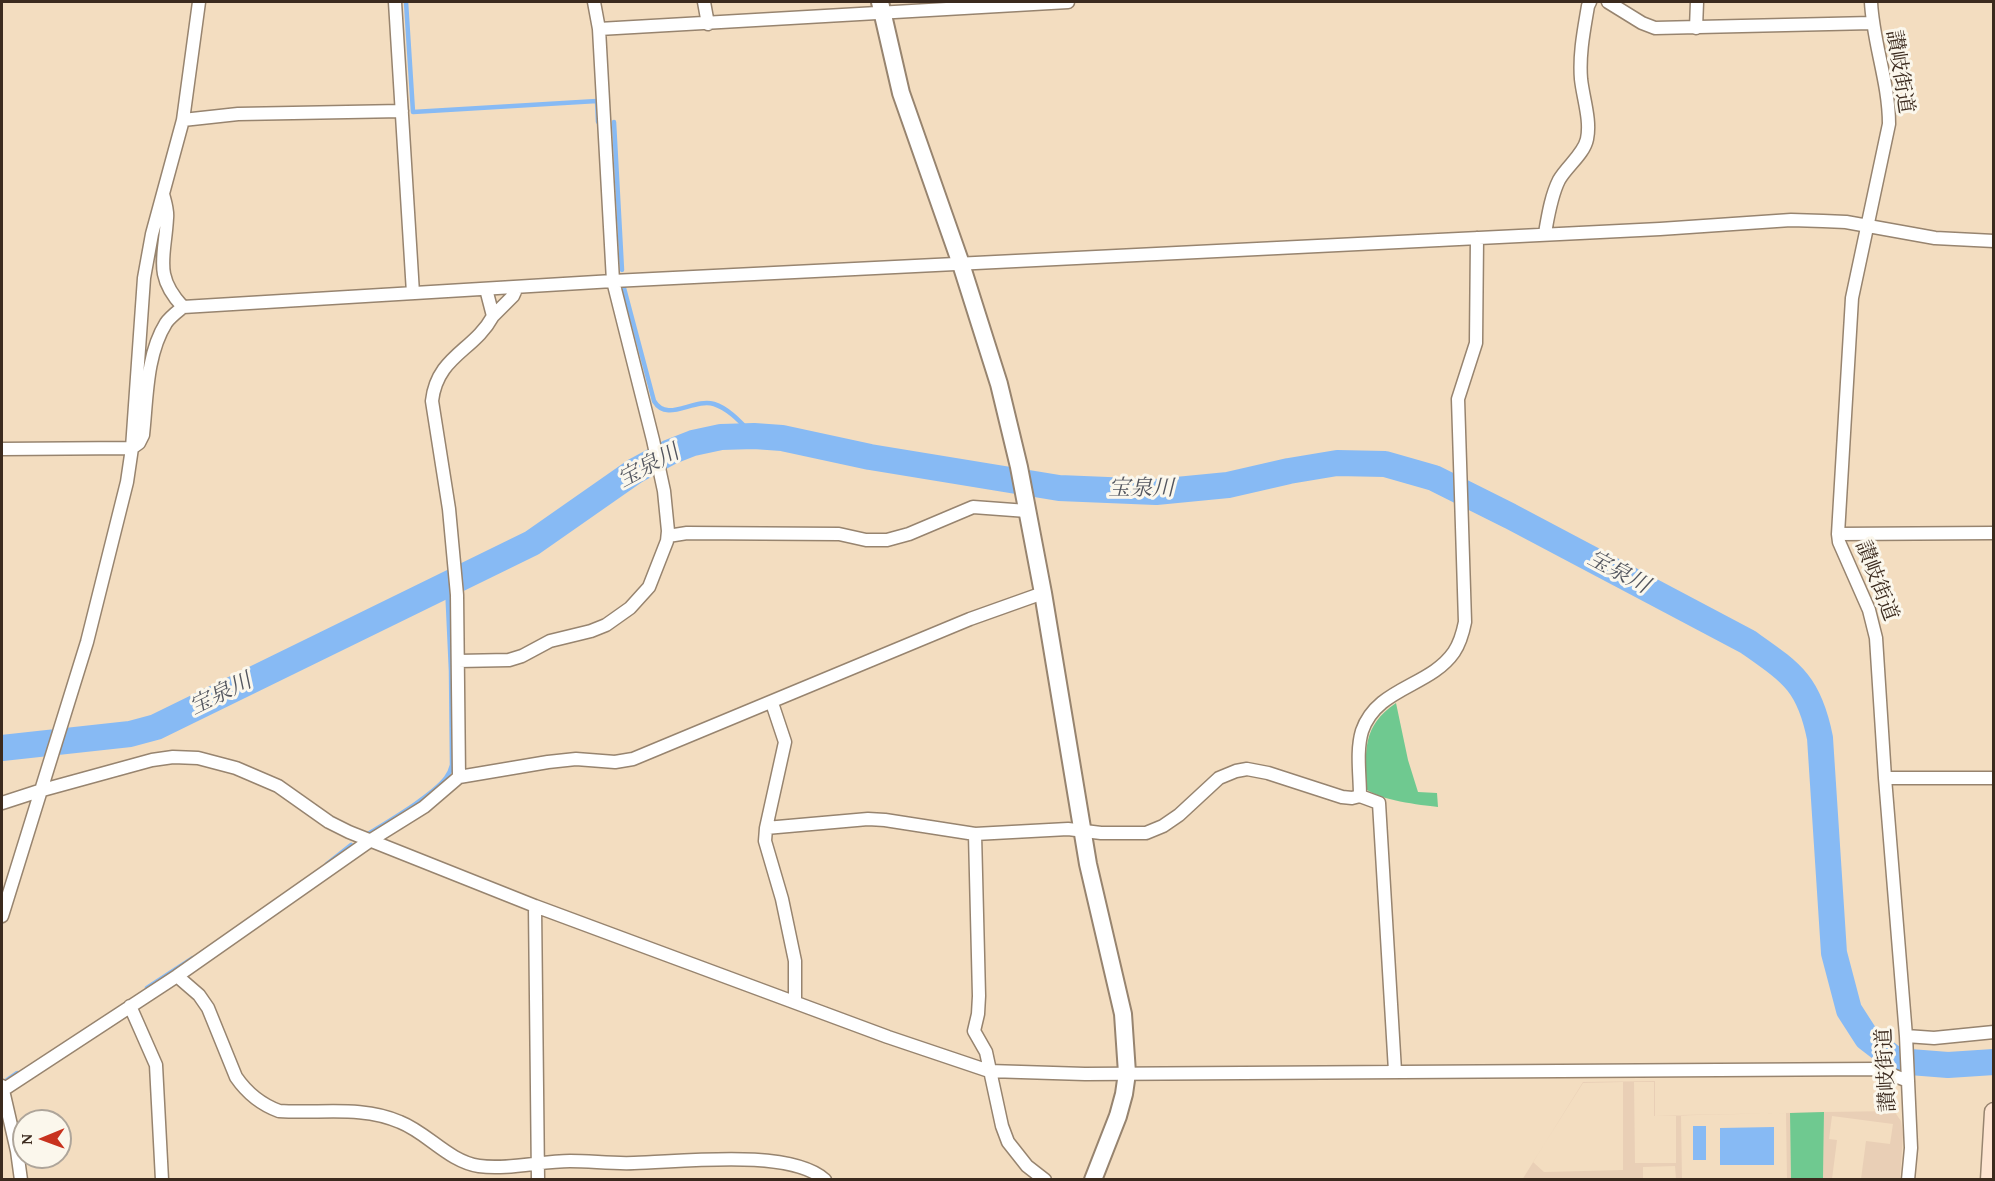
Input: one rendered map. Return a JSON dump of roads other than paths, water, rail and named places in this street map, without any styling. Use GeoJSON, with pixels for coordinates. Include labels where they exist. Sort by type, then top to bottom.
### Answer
{"type":"FeatureCollection","features":[{"type":"Feature","properties":{"kind":"main road"},"geometry":{"type":"LineString","coordinates":[[1990,1179],[1994,1112]]}},
{"type":"Feature","properties":{"kind":"street"},"geometry":{"type":"LineString","coordinates":[[2,916],[90,630],[127,482],[132,448],[144,278],[152,234],[183,120],[199,2]]}},
{"type":"Feature","properties":{"kind":"street"},"geometry":{"type":"LineString","coordinates":[[395,2],[413,293]]}},
{"type":"Feature","properties":{"kind":"street"},"geometry":{"type":"LineString","coordinates":[[458,661],[509,660],[522,656],[550,641],[591,631],[618,618],[649,587],[668,536],[660,471],[613,281],[599,29],[594,2]]}},
{"type":"Feature","properties":{"kind":"street"},"geometry":{"type":"LineString","coordinates":[[704,2],[708,24]]}},
{"type":"Feature","properties":{"kind":"street"},"geometry":{"type":"LineString","coordinates":[[599,29],[708,24],[880,6],[1068,2]]}},
{"type":"Feature","properties":{"kind":"street"},"geometry":{"type":"LineString","coordinates":[[1545,233],[1554,192],[1568,168],[1585,147],[1588,138],[1581,62],[1582,42],[1590,2]]}},
{"type":"Feature","properties":{"kind":"street"},"geometry":{"type":"LineString","coordinates":[[1608,2],[1642,23],[1655,28],[1872,23]]}},
{"type":"Feature","properties":{"kind":"street"},"geometry":{"type":"LineString","coordinates":[[1696,28],[1697,2]]}},
{"type":"Feature","properties":{"kind":"street","name":"讃岐街道"},"geometry":{"type":"LineString","coordinates":[[1871,2],[1872,23],[1888,99],[1888,124],[1852,298],[1838,534],[1839,542],[1869,610],[1876,638],[1906,1038],[1911,1148],[1908,1179]]}},
{"type":"Feature","properties":{"kind":"street"},"geometry":{"type":"LineString","coordinates":[[880,6],[901,93],[961,264],[999,384],[1044,592],[1082,831],[1123,1014],[1127,1073],[1118,1116],[1093,1179]]}},
{"type":"Feature","properties":{"kind":"street"},"geometry":{"type":"LineString","coordinates":[[183,120],[238,114],[402,111]]}},
{"type":"Feature","properties":{"kind":"street"},"geometry":{"type":"LineString","coordinates":[[163,192],[168,215],[163,249],[164,276],[171,294],[183,307]]}},
{"type":"Feature","properties":{"kind":"street"},"geometry":{"type":"LineString","coordinates":[[2,449],[132,448],[139,443],[143,435],[157,340],[167,321],[183,307],[613,281],[1660,229],[1791,220],[1846,222],[1935,238],[1994,241]]}},
{"type":"Feature","properties":{"kind":"street"},"geometry":{"type":"LineString","coordinates":[[1360,796],[1359,744],[1368,719],[1376,707],[1389,696],[1435,671],[1445,662],[1458,644],[1465,622],[1458,399],[1476,343],[1477,238]]}},
{"type":"Feature","properties":{"kind":"street"},"geometry":{"type":"LineString","coordinates":[[459,777],[457,595],[449,509],[432,401],[434,387],[440,373],[453,358],[488,327],[493,316],[513,296],[517,287]]}},
{"type":"Feature","properties":{"kind":"street"},"geometry":{"type":"LineString","coordinates":[[486,289],[493,316]]}},
{"type":"Feature","properties":{"kind":"street"},"geometry":{"type":"LineString","coordinates":[[668,536],[687,533],[839,534],[866,540],[887,540],[909,534],[973,507],[1026,505]]}},
{"type":"Feature","properties":{"kind":"street"},"geometry":{"type":"LineString","coordinates":[[1838,534],[1994,533]]}},
{"type":"Feature","properties":{"kind":"street"},"geometry":{"type":"LineString","coordinates":[[21,1179],[17,1151],[3,1105],[2,1088],[177,976],[371,840],[424,807],[459,777],[576,759],[615,762],[633,759],[959,624],[1044,592]]}},
{"type":"Feature","properties":{"kind":"street"},"geometry":{"type":"LineString","coordinates":[[772,703],[785,742],[765,841],[782,900],[795,961],[795,1001]]}},
{"type":"Feature","properties":{"kind":"street"},"geometry":{"type":"LineString","coordinates":[[2,803],[39,790],[152,760],[198,758],[236,768],[278,786],[329,822],[535,906],[989,1071],[1127,1073],[1870,1069],[1908,1078]]}},
{"type":"Feature","properties":{"kind":"street"},"geometry":{"type":"LineString","coordinates":[[766,828],[868,819],[975,834],[1068,829],[1146,833],[1163,826],[1179,815],[1219,778],[1247,769],[1268,772],[1341,797],[1360,796],[1379,803],[1395,1071]]}},
{"type":"Feature","properties":{"kind":"street"},"geometry":{"type":"LineString","coordinates":[[1885,778],[1994,778]]}},
{"type":"Feature","properties":{"kind":"street"},"geometry":{"type":"LineString","coordinates":[[975,834],[979,996],[974,1031],[986,1052],[1002,1126],[1008,1142],[1027,1166],[1045,1179]]}},
{"type":"Feature","properties":{"kind":"street"},"geometry":{"type":"LineString","coordinates":[[535,906],[538,1179]]}},
{"type":"Feature","properties":{"kind":"street"},"geometry":{"type":"LineString","coordinates":[[177,976],[199,995],[208,1008],[236,1077],[252,1096],[266,1107],[279,1111],[296,1112],[373,1113],[402,1122],[450,1154],[479,1166],[571,1161],[634,1164],[725,1159],[791,1164],[806,1167],[825,1179]]}},
{"type":"Feature","properties":{"kind":"street"},"geometry":{"type":"LineString","coordinates":[[130,1006],[156,1065],[162,1179]]}},
{"type":"Feature","properties":{"kind":"street"},"geometry":{"type":"LineString","coordinates":[[1906,1038],[1934,1038],[1994,1032]]}},
{"type":"Feature","properties":{"kind":"water"},"geometry":{"type":"Polygon","coordinates":[[[1693,1126],[1706,1126],[1706,1160],[1693,1160],[1693,1126]]]}},
{"type":"Feature","properties":{"kind":"water"},"geometry":{"type":"Polygon","coordinates":[[[1774,1127],[1774,1165],[1720,1165],[1720,1128],[1774,1127]]]}},
{"type":"Feature","properties":{"kind":"waterway"},"geometry":{"type":"LineString","coordinates":[[406,2],[413,112],[597,101],[598,122]]}},
{"type":"Feature","properties":{"kind":"waterway"},"geometry":{"type":"LineString","coordinates":[[614,122],[622,270]]}},
{"type":"Feature","properties":{"kind":"waterway"},"geometry":{"type":"LineString","coordinates":[[624,288],[654,401],[659,407],[673,410],[698,404],[714,404],[731,413],[754,436]]}},
{"type":"Feature","properties":{"kind":"waterway","name":"宝泉川"},"geometry":{"type":"LineString","coordinates":[[2,748],[130,734],[156,727],[532,543],[635,471],[670,452],[693,443],[721,437],[782,438],[870,457],[1059,488],[1156,492],[1228,485],[1337,463],[1385,464],[1434,478],[1510,516],[1748,642],[1787,671],[1804,692],[1810,704],[1820,738],[1834,953],[1849,1010],[1867,1038],[1897,1061],[1948,1065],[1994,1062]]}},
{"type":"Feature","properties":{"kind":"waterway"},"geometry":{"type":"LineString","coordinates":[[368,834],[431,793],[446,778],[452,767],[447,584]]}},
{"type":"Feature","properties":{"kind":"waterway"},"geometry":{"type":"LineString","coordinates":[[327,864],[351,845]]}},
{"type":"Feature","properties":{"kind":"waterway"},"geometry":{"type":"LineString","coordinates":[[147,988],[193,958]]}},
{"type":"Feature","properties":{"kind":"waterway"},"geometry":{"type":"LineString","coordinates":[[7,1080],[17,1073]]}}]}
